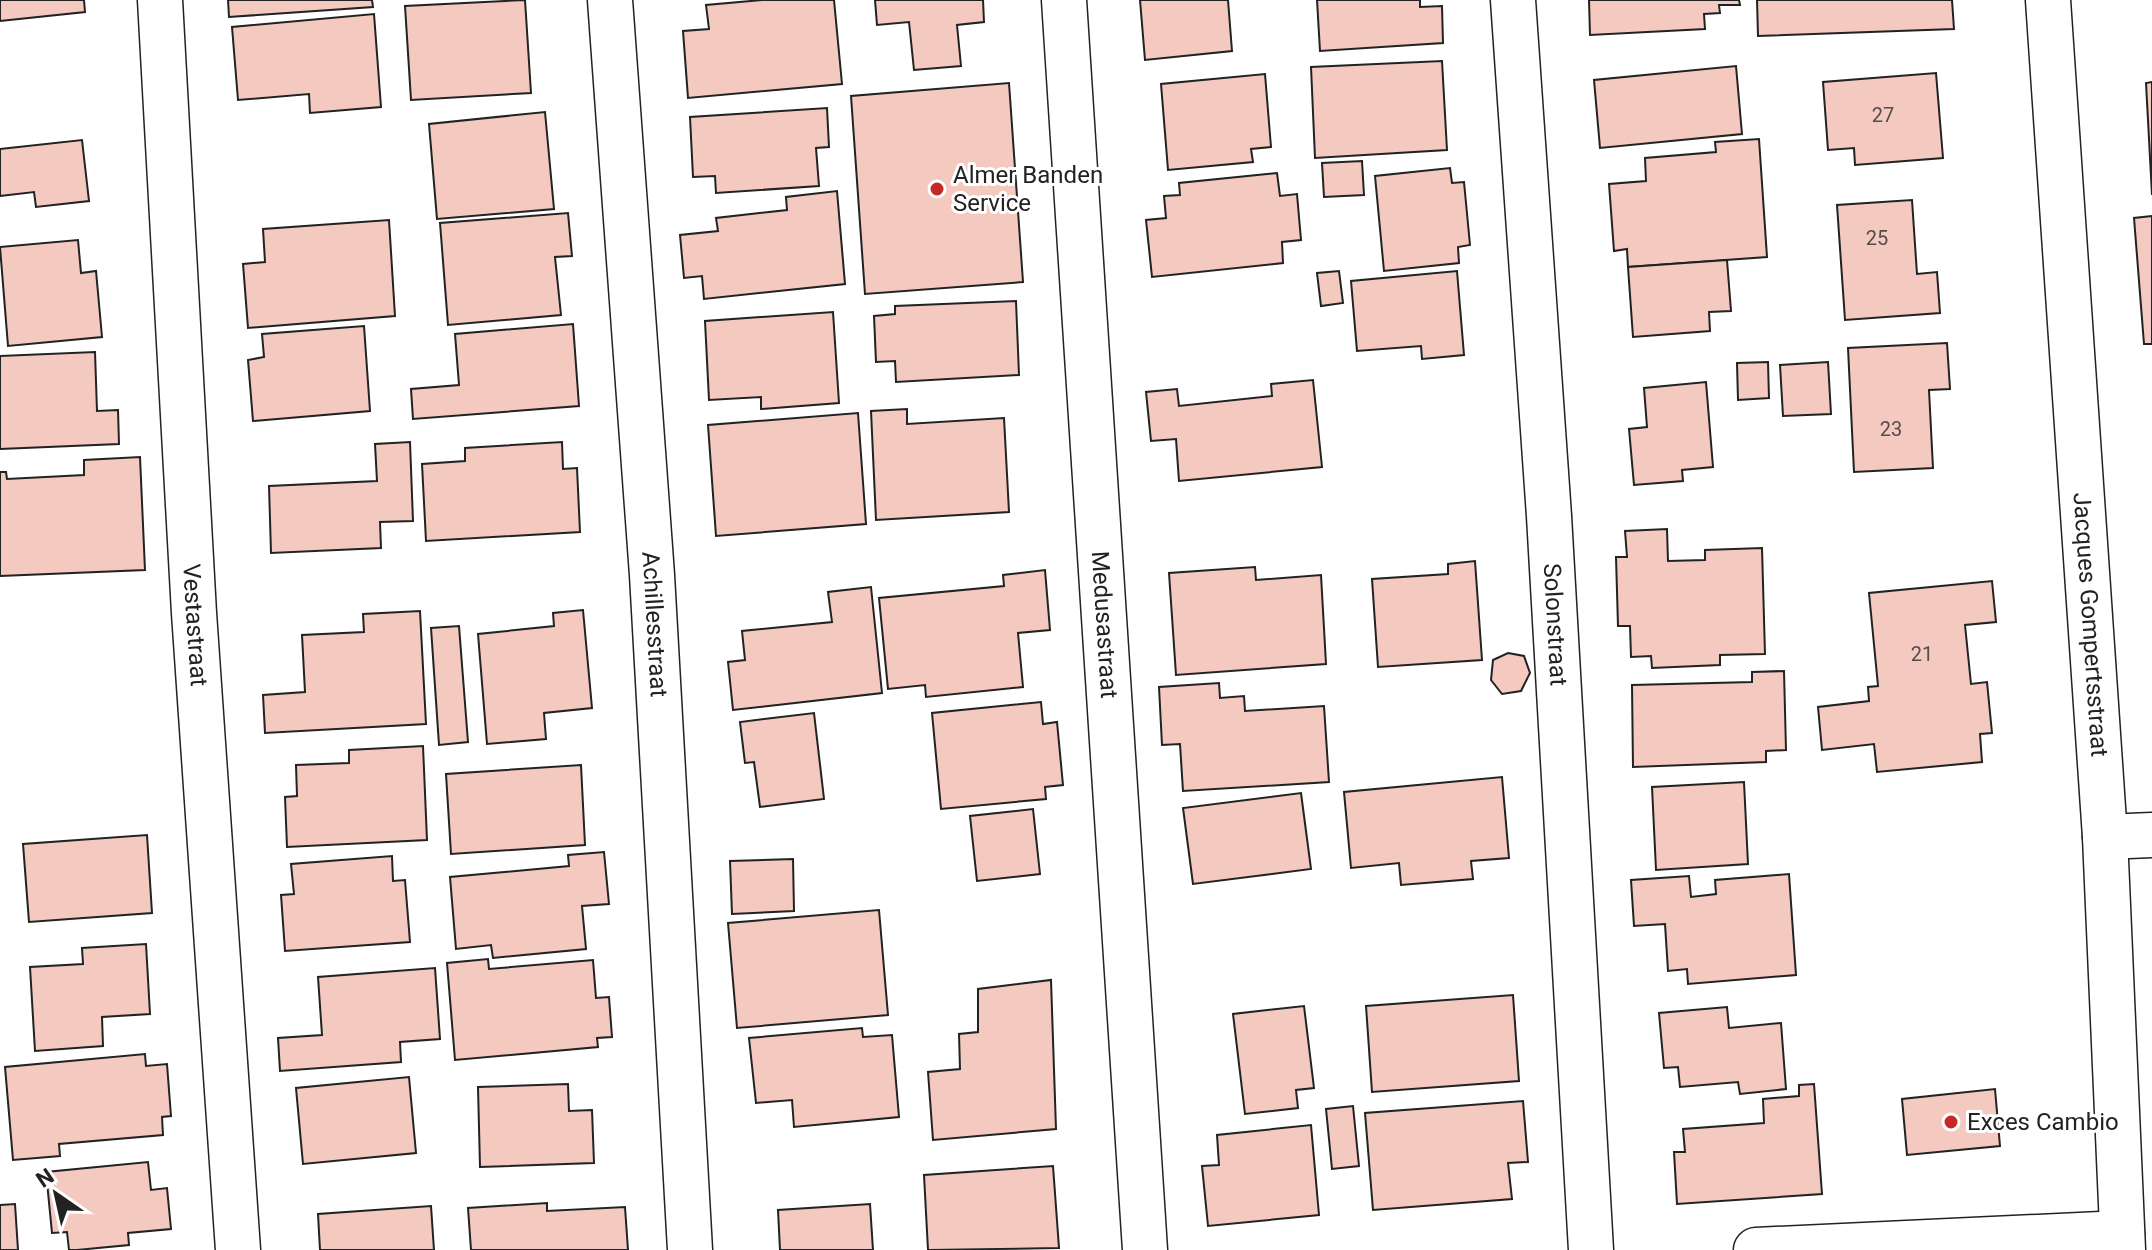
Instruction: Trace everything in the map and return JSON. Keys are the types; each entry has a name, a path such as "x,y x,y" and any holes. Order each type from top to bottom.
{"street":[{"name":"Vestastraat","path":"160,0 193,597 238,1250"},
{"name":"Achillesstraat","path":"610,0 652,575 690,1250"},
{"name":"Medusastraat","path":"1064,0 1145,1250"},
{"name":"Solonstraat","path":"1513,0 1549,516 1591,1250"},
{"name":"Jacques Gompertsstraat","path":"2048,0 2105,837 2122,1242"},
{"path":"2105,837 2152,835"},
{"path":"1756,1250 2122,1242"}],"building":[{"path":"0,0 84,0 85,12 0,21"},
{"path":"228,0 372,0 373,7 229,17"},
{"path":"525,0 531,93 411,100 405,6"},
{"path":"762,0 834,0 842,84 688,98 683,31 709,29 706,5"},
{"path":"875,0 983,0 984,22 957,25 961,66 914,70 909,22 877,25"},
{"path":"1140,0 1228,0 1232,51 1145,60"},
{"path":"1317,0 1420,0 1420,7 1442,6 1443,43 1320,51"},
{"path":"1589,0 1739,0 1740,5 1719,5 1720,13 1704,14 1705,29 1590,35"},
{"path":"1757,0 1952,0 1954,29 1758,36"},
{"path":"374,14 381,107 310,113 309,94 238,100 232,27"},
{"path":"1442,61 1447,150 1315,158 1311,67"},
{"path":"1736,66 1742,134 1600,148 1594,80"},
{"path":"1936,73 1943,158 1855,165 1854,148 1828,150 1823,82"},
{"path":"1265,74 1271,147 1251,149 1253,162 1168,170 1161,84"},
{"path":"2152,82 2152,195 2146,83"},
{"name":"Almer Banden Service","path":"1009,83 1023,282 865,294 851,96"},
{"path":"827,108 829,147 816,148 819,186 716,193 715,176 693,177 690,117"},
{"path":"545,112 554,209 437,219 429,124"},
{"path":"1759,139 1767,257 1628,267 1627,249 1614,251 1609,184 1646,181 1645,158 1716,152 1715,142"},
{"path":"82,140 89,201 36,207 34,192 0,196 0,149"},
{"path":"1362,161 1364,195 1324,197 1322,163"},
{"path":"1450,168 1452,183 1464,182 1470,245 1458,247 1459,263 1384,271 1375,176"},
{"path":"1277,173 1280,196 1297,194 1301,240 1282,242 1283,263 1152,277 1146,220 1166,218 1164,196 1180,195 1179,183"},
{"path":"837,191 845,284 704,299 702,276 684,278 680,235 718,231 716,218 787,210 786,197"},
{"path":"1912,200 1917,274 1937,272 1940,313 1845,320 1837,205"},
{"path":"568,213 572,256 555,257 561,315 448,325 440,223"},
{"path":"2152,216 2152,344 2144,344 2134,218"},
{"path":"389,220 395,316 248,328 243,264 265,262 263,229"},
{"path":"78,240 81,273 96,271 102,337 8,346 0,247"},
{"path":"1727,260 1731,311 1709,312 1710,331 1633,337 1628,267"},
{"path":"1339,271 1343,303 1321,306 1317,273"},
{"path":"1457,271 1464,355 1422,359 1421,346 1357,351 1351,281"},
{"path":"1016,301 1019,375 896,382 895,361 876,362 874,316 895,314 895,306"},
{"path":"833,312 839,403 761,409 761,397 709,400 705,321"},
{"path":"573,324 579,406 413,419 411,389 459,385 455,334"},
{"path":"364,326 370,411 253,421 248,360 264,357 262,334"},
{"path":"1947,343 1950,389 1929,390 1933,468 1854,472 1848,348"},
{"path":"95,352 97,411 118,410 119,444 0,449 0,356"},
{"path":"1768,362 1769,398 1738,400 1737,363"},
{"path":"1828,362 1831,414 1783,416 1780,365"},
{"path":"1313,380 1322,467 1179,481 1176,439 1151,441 1146,392 1177,389 1179,406 1272,396 1271,384"},
{"path":"1706,382 1713,467 1682,470 1683,481 1634,485 1629,429 1647,427 1644,388"},
{"path":"907,409 907,424 1004,418 1009,512 876,520 871,411"},
{"path":"858,413 866,524 716,536 708,425"},
{"path":"410,442 413,521 380,522 381,548 271,553 269,486 377,481 375,444"},
{"path":"562,442 563,469 577,468 580,532 426,541 422,464 465,461 465,448"},
{"path":"140,457 145,570 0,576 0,472 6,472 7,479 84,475 84,460"},
{"path":"1667,529 1668,561 1705,560 1705,550 1762,548 1765,654 1720,655 1720,665 1652,668 1651,656 1631,657 1630,626 1618,626 1616,557 1627,557 1625,531"},
{"path":"1475,561 1482,660 1378,667 1372,579 1448,574 1448,564"},
{"path":"1255,567 1256,580 1321,575 1326,664 1176,675 1169,573"},
{"path":"1045,570 1050,630 1018,633 1023,687 926,697 925,685 888,689 879,598 1004,586 1003,575"},
{"path":"1992,581 1996,622 1965,625 1971,684 1987,682 1992,733 1980,734 1982,762 1877,772 1874,744 1822,750 1818,707 1869,701 1868,687 1878,686 1869,593"},
{"path":"871,587 882,693 733,710 728,662 745,660 742,631 832,622 828,592"},
{"path":"583,610 592,708 544,713 546,739 487,744 478,634 554,626 553,613"},
{"path":"420,611 426,724 265,733 263,695 305,692 302,635 364,632 363,614"},
{"path":"459,626 468,742 439,745 431,628"},
{"path":"1508,653 1524,656 1530,673 1521,691 1502,694 1491,680 1493,660"},
{"path":"1784,671 1786,750 1766,751 1766,762 1633,767 1632,685 1752,682 1752,672"},
{"path":"1219,683 1220,698 1244,696 1245,711 1324,706 1329,782 1183,791 1180,744 1162,745 1159,687"},
{"path":"1041,702 1043,724 1057,722 1063,785 1045,787 1046,799 941,809 932,713"},
{"path":"814,713 824,799 760,807 754,762 745,763 740,722"},
{"path":"423,746 427,840 287,847 285,797 297,796 296,765 349,763 349,750"},
{"path":"581,765 585,845 451,854 446,774"},
{"path":"1502,777 1509,858 1471,861 1473,879 1401,885 1399,863 1351,868 1344,792"},
{"path":"1744,782 1748,864 1656,870 1652,787"},
{"path":"1301,793 1311,869 1193,884 1183,808"},
{"path":"1033,809 1040,874 977,881 970,816"},
{"path":"147,835 152,913 29,922 23,844"},
{"path":"604,852 609,904 582,906 586,949 493,958 491,945 456,949 450,877 569,866 568,855"},
{"path":"392,856 393,881 405,880 410,942 285,951 281,895 294,894 291,864"},
{"path":"793,859 794,911 732,914 730,861"},
{"path":"1789,874 1796,975 1688,984 1687,969 1668,971 1665,924 1634,926 1631,880 1689,876 1691,897 1716,894 1715,880"},
{"path":"879,910 888,1015 737,1028 728,923"},
{"path":"146,944 150,1014 102,1017 103,1046 35,1051 30,967 83,964 82,948"},
{"path":"488,959 489,969 593,960 596,998 609,997 612,1037 597,1038 598,1047 455,1060 447,963"},
{"path":"435,968 440,1039 400,1042 401,1062 280,1071 278,1038 322,1035 318,977"},
{"path":"1051,980 1056,1129 933,1140 928,1072 960,1069 959,1034 978,1032 978,989"},
{"path":"1513,995 1519,1081 1372,1092 1366,1006"},
{"path":"1304,1006 1314,1088 1296,1090 1298,1108 1245,1114 1233,1014"},
{"path":"1727,1007 1729,1028 1781,1023 1786,1089 1740,1094 1738,1082 1680,1087 1678,1067 1664,1068 1659,1013"},
{"path":"862,1028 863,1037 892,1035 899,1117 794,1127 792,1100 756,1103 749,1038"},
{"path":"145,1054 146,1066 167,1064 171,1116 162,1117 163,1135 59,1144 60,1156 13,1160 5,1067"},
{"path":"409,1077 416,1153 303,1164 296,1088"},
{"path":"568,1084 569,1111 592,1110 594,1163 480,1167 478,1087"},
{"path":"1814,1084 1822,1194 1677,1204 1674,1152 1685,1152 1683,1129 1764,1123 1763,1099 1799,1096 1799,1085"},
{"name":"Exces Cambio","path":"1995,1089 2000,1146 1907,1155 1902,1099"},
{"path":"1523,1101 1528,1162 1508,1163 1512,1199 1373,1210 1365,1113"},
{"path":"1353,1106 1359,1166 1332,1169 1326,1109"},
{"path":"1311,1125 1319,1215 1208,1226 1202,1166 1219,1165 1217,1135"},
{"path":"148,1162 151,1190 167,1188 171,1229 128,1233 129,1245 77,1250 69,1250 67,1232 52,1233 46,1172"},
{"path":"1053,1166 1059,1248 928,1250 924,1175"},
{"path":"547,1203 547,1211 625,1207 628,1250 471,1250 468,1208"},
{"path":"15,1204 18,1250 0,1250 0,1205"},
{"path":"870,1204 873,1250 780,1250 778,1210"},
{"path":"431,1206 434,1250 320,1250 318,1214"}],"place":[{"name":"Almer Banden Service","path":"937,189"},
{"name":"Exces Cambio","path":"1951,1122"}]}
